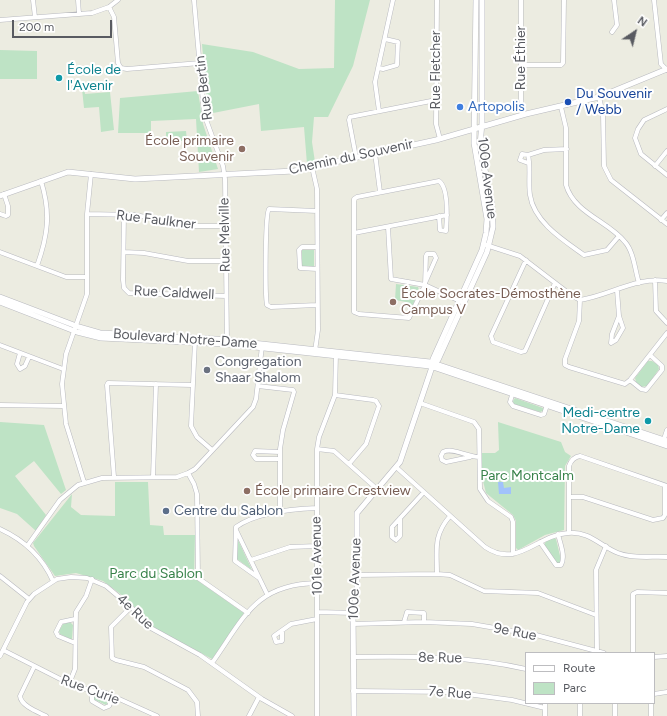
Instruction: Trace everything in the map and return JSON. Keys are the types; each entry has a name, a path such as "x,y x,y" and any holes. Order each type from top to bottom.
{"street":[{"path":"33,0 35,17"},
{"path":"78,0 79,14"},
{"path":"0,20 79,14 97,11 109,7 118,0"},
{"name":"Rue Bertin","path":"194,0 205,117 224,174"},
{"path":"379,111 374,82 394,0"},
{"name":"Rue Fletcher","path":"436,0 436,124 440,139"},
{"name":"100e Avenue","path":"476,0 475,150 487,211 486,245"},
{"name":"100e Avenue","path":"354,716 353,612 357,592 357,512 400,462 433,364 493,227 493,212 480,148 482,0"},
{"name":"Rue Éthier","path":"521,0 521,101 523,115"},
{"path":"521,65 561,65 563,63 564,0"},
{"path":"612,32 617,25 614,0"},
{"path":"654,0 661,64 667,69"},
{"path":"109,7 114,17 118,63 121,68 127,69 200,63"},
{"path":"378,68 393,68 398,64 398,42 385,39"},
{"name":"Chemin du Souvenir","path":"0,214 6,216 8,215 8,206 2,195 67,172 135,179 291,171 440,139 523,115 599,97 667,69"},
{"path":"599,97 603,114 604,166 606,172 611,180 667,224"},
{"path":"356,157 349,118 436,100"},
{"path":"561,106 566,128 566,185 572,198 628,246 639,283"},
{"path":"667,109 647,118 640,125 636,133 636,142 639,151 667,176"},
{"path":"528,163 523,162 519,158 522,154 528,155 544,150 567,150"},
{"path":"655,166 667,151"},
{"path":"375,153 380,192"},
{"path":"528,155 531,201 543,222 584,255 588,256 607,250 618,236"},
{"path":"312,167 317,189 317,305 315,352"},
{"path":"84,482 66,424 63,406 63,369 86,297 87,214 91,174"},
{"name":"Rue Melville","path":"224,174 227,342"},
{"path":"37,266 47,232 47,204 41,181"},
{"path":"425,284 426,256 427,254 434,254 436,258 425,284 409,318 359,314 354,312 354,199 380,192 439,181 443,185 448,208 446,215 446,231 440,230 439,216"},
{"path":"317,211 270,209 266,212 267,306 317,305"},
{"path":"661,220 667,213"},
{"name":"Rue Faulkner","path":"87,214 124,214 193,226 225,226"},
{"name":"Rue Caldwell","path":"124,214 124,288 129,293 226,296"},
{"path":"354,233 446,215"},
{"path":"388,227 391,279 425,284 461,302"},
{"path":"486,245 520,256 580,300 639,283 655,280 667,282"},
{"path":"317,247 302,247 299,250 300,268 317,269"},
{"path":"0,252 66,278 87,277"},
{"path":"124,252 144,253 188,261 226,261"},
{"path":"526,260 491,336 493,342 521,352 524,351 555,283"},
{"path":"655,280 656,310 667,323"},
{"path":"617,290 619,316 623,328 616,340 611,343 612,334 619,316"},
{"name":"Boulevard Notre-Dame","path":"0,297 75,328"},
{"path":"580,300 580,321 565,359 565,364 622,384 630,380 667,333"},
{"name":"Boulevard Notre-Dame","path":"0,302 107,338 227,342 433,364 665,443"},
{"path":"195,340 191,426 197,437 212,450"},
{"path":"0,345 63,369"},
{"path":"28,545 63,497 84,482 114,477 177,477 188,474 253,407 258,386 262,346"},
{"path":"20,353 17,364 20,369 25,366 29,357"},
{"name":"101e Avenue","path":"317,716 317,449 319,437 335,395 336,354"},
{"path":"630,380 641,389 646,390 662,370 662,366 650,355"},
{"path":"114,477 107,385 114,382 192,385"},
{"path":"153,477 156,384"},
{"path":"258,386 292,390 294,392 283,430 280,452 280,511"},
{"path":"514,392 510,401 511,405 540,415 544,414 547,405"},
{"name":"Boulevard Notre-Dame","path":"514,392 547,405 665,443"},
{"path":"335,395 373,400 376,401 379,406 366,444 349,464"},
{"path":"420,403 474,422 479,429 479,483 483,495 488,501 511,517 513,522 513,554"},
{"path":"0,405 63,406"},
{"path":"665,443 667,430"},
{"path":"317,449 334,451 377,489"},
{"path":"470,457 446,450 442,452 441,456 442,460 446,462 470,457 479,457"},
{"path":"280,452 255,451 253,455 256,459 280,459"},
{"path":"569,496 583,497 653,520 659,520 665,515 666,486 580,456 576,457 572,459 569,466 569,496 569,532"},
{"path":"396,467 490,550 502,554 523,552 558,534 569,532 588,536 624,555 667,557"},
{"path":"188,474 194,484 197,494 198,578 248,613"},
{"path":"400,518 400,536 396,540 392,537 392,527 400,518 424,492"},
{"path":"259,578 235,561 235,530 241,524 280,511 317,508"},
{"path":"437,574 438,537 441,527 450,516"},
{"path":"0,529 28,545 43,562 53,581"},
{"path":"235,530 267,594"},
{"path":"540,542 556,565 561,565 563,562 558,534"},
{"path":"251,560 290,547 317,546"},
{"path":"597,652 596,570 606,546"},
{"path":"357,575 450,575 484,590 538,593 596,615"},
{"path":"0,576 29,599"},
{"name":"4e Rue","path":"0,656 29,599 44,586 53,581 78,577 92,579 106,586 131,607 149,627 212,663 259,697 291,716"},
{"path":"69,684 75,669 76,610 86,596 92,579"},
{"path":"212,663 248,613 257,602 267,594 292,585 317,583"},
{"path":"633,652 633,594 637,592 667,593"},
{"path":"131,607 111,627 112,658 144,667 188,690 197,702 198,716"},
{"path":"404,622 407,612 418,611 424,613 424,622"},
{"path":"318,612 353,612"},
{"path":"75,619 61,622 56,632 58,636 75,644"},
{"path":"282,632 291,624 317,620"},
{"name":"9e Rue","path":"353,624 404,622 472,624 536,635 597,652"},
{"name":"Rue Curie","path":"3,650 69,684 98,691 114,697 144,714 157,716"},
{"path":"655,657 667,656"},
{"name":"8e Rue","path":"354,657 441,657 471,659 525,668"},
{"path":"34,667 20,696 20,700 24,704 46,716"},
{"path":"92,690 92,701 104,708 109,706 114,697"},
{"name":"7e Rue","path":"354,691 452,692 525,702"},
{"path":"655,693 667,692"},
{"path":"249,716 259,697"},
{"name":"7e Rue","path":"534,704 545,706"},
{"path":"580,704 580,716"},
{"path":"615,704 615,716"},
{"path":"651,704 651,716"},
{"path":"545,706 545,716"}],"green space":[{"path":"335,0 370,0 353,66 328,117 314,117 312,142 315,162 307,164 304,127 261,131 259,104 208,114 202,44 253,52 299,69 334,68"},
{"path":"0,50 37,51 37,79 0,79"},
{"path":"82,89 84,89 85,94 110,92 114,130 101,132 99,107 84,108"},
{"path":"198,91 203,124 218,169 199,172 196,119 151,121 151,133 118,133 120,98"},
{"path":"186,131 187,141 173,139 173,142 166,142 166,132"},
{"path":"302,250 314,250 314,267 302,266"},
{"path":"396,284 418,287 419,290 412,307 406,305 406,302 395,300"},
{"path":"648,361 652,361 658,365 659,369 647,386 641,387 636,382 635,378"},
{"path":"515,398 543,408 543,411 540,412 514,404 513,401"},
{"path":"0,422 44,425 66,490 61,494 34,461 15,476 46,515 36,531 17,514 0,508"},
{"name":"Parc Montcalm","path":"498,422 561,442 565,452 571,456 565,466 564,530 545,535 518,550 516,548 516,521 513,515 486,493 482,477 482,453 495,453 499,450"},
{"name":"Parc du Sablon","path":"115,482 148,482 150,525 163,526 164,535 195,535 194,578 244,613 212,659 154,628 127,599 103,581 76,573 55,576 34,546 33,543 72,494 71,507 81,515 115,516"},
{"path":"554,538 556,539 561,560 560,563 557,563 544,545 546,541"},
{"path":"238,540 252,570 237,559"},
{"path":"70,622 73,625 72,640 60,634 59,631 63,624"},
{"path":"98,692 109,698 106,705 93,699 95,693"}],"water":[{"path":"498,482 503,482 504,488 511,487 511,494 499,494"}],"place":[{"name":"École de l'Avenir","path":"59,78"},
{"name":"Du Souvenir / Webb","path":"568,102"},
{"name":"Artopolis","path":"460,107"},
{"name":"École primaire Souvenir","path":"242,149"},
{"name":"École Socrates-Démosthène Campus V","path":"393,302"},
{"name":"Congregation Shaar Shalom","path":"207,370"},
{"name":"Medi-centre Notre-Dame","path":"648,421"},
{"name":"École primaire Crestview","path":"247,491"},
{"name":"Centre du Sablon","path":"166,511"}]}
